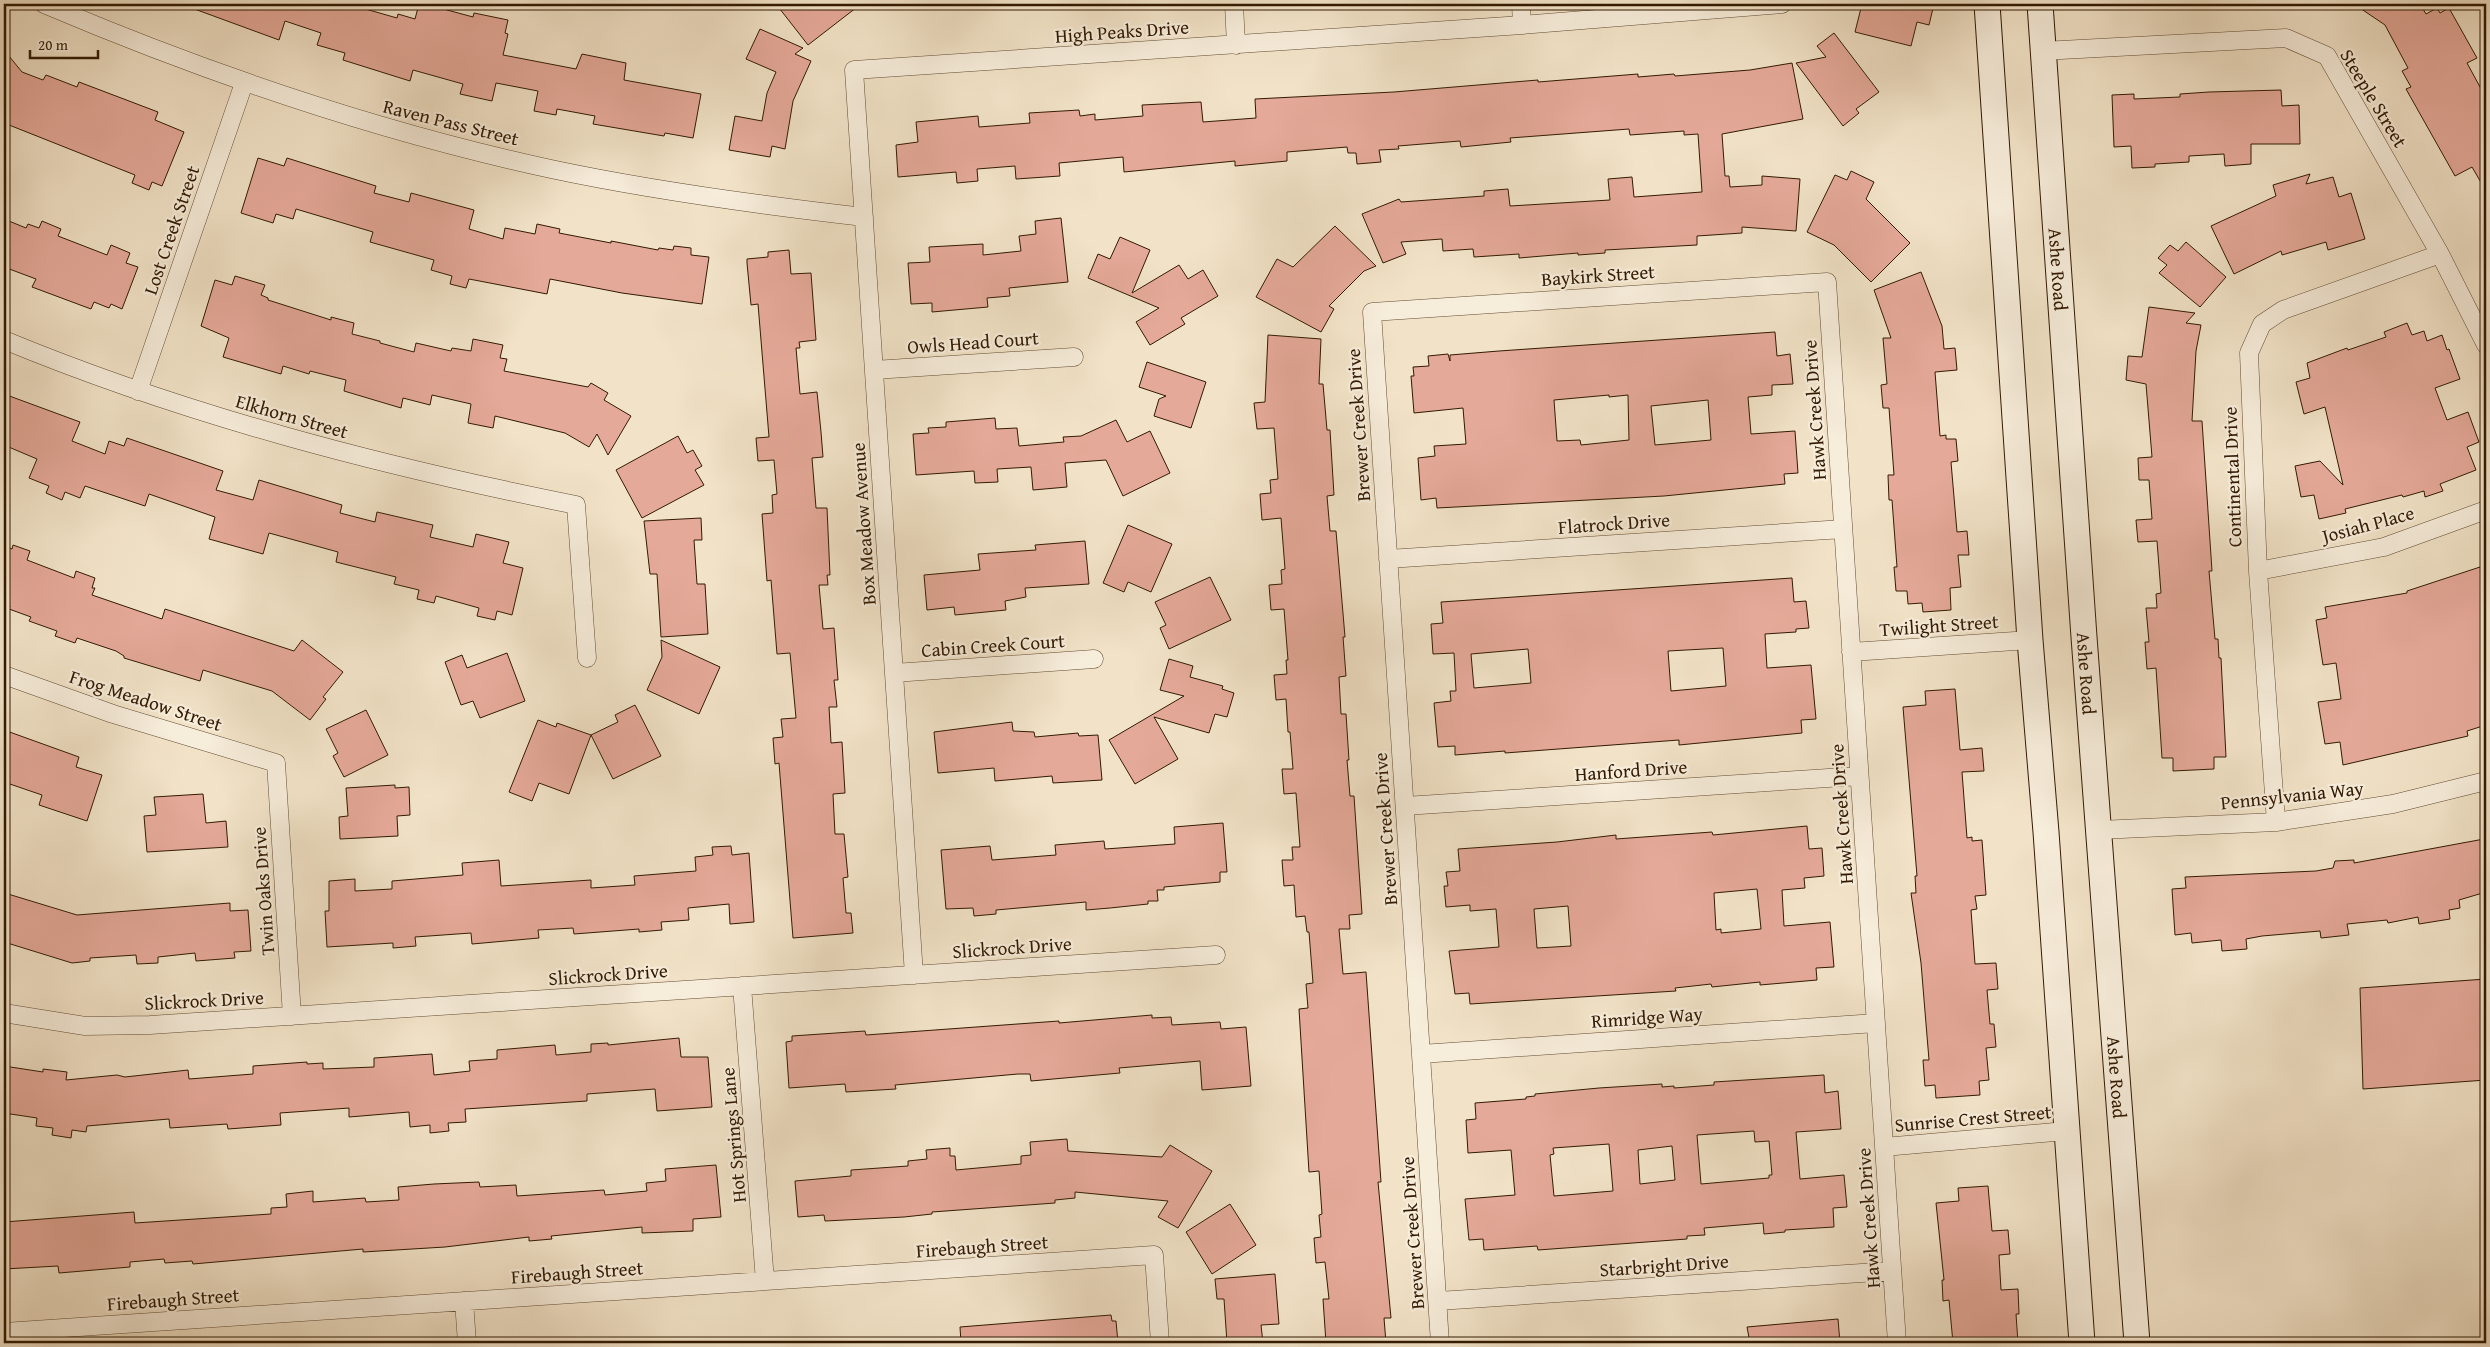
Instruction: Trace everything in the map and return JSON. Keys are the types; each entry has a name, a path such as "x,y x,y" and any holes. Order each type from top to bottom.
{"street":[{"name":"Raven Pass Street","path":"44,4 148,48 244,83 418,137 551,169 746,203 864,217"},
{"path":"1234,4 1236,44"},
{"path":"1521,4 1522,25"},
{"name":"High Peaks Drive","path":"854,70 1522,25 1782,4"},
{"path":"1987,4 2030,640 2046,832 2082,1343"},
{"name":"Ashe Road","path":"2040,4 2137,1343"},
{"name":"Steeple Street","path":"2042,51 2286,38 2327,56 2440,254 2486,345"},
{"name":"Box Meadow Avenue","path":"854,70 914,975"},
{"name":"Lost Creek Street","path":"138,391 244,83"},
{"name":"Continental Drive","path":"2276,822 2258,571 2249,353 2262,324 2283,310 2440,254"},
{"name":"Baykirk Street","path":"1372,312 1827,282"},
{"name":"Hawk Creek Drive","path":"1827,282 1897,1343"},
{"name":"Brewer Creek Drive","path":"1372,312 1440,1343"},
{"name":"Elkhorn Street","path":"4,340 138,391 290,439 347,455 461,482 576,506 586,658"},
{"name":"Owls Head Court","path":"874,370 1074,357"},
{"name":"Josiah Place","path":"2258,571 2384,546 2486,510"},
{"name":"Flatrock Drive","path":"1388,559 1843,529"},
{"name":"Twilight Street","path":"1852,652 2030,640"},
{"name":"Cabin Creek Court","path":"894,673 1094,660"},
{"name":"Frog Meadow Street","path":"4,676 113,714 276,763"},
{"name":"Twin Oaks Drive","path":"276,763 292,1016"},
{"name":"Hanford Drive","path":"1405,806 1860,776"},
{"name":"Pennsylvania Way","path":"2099,830 2276,822 2393,804 2486,781"},
{"name":"Slickrock Drive","path":"4,1013 85,1026 150,1025 1216,955"},
{"name":"Hot Springs Lane","path":"742,986 765,1281"},
{"name":"Rimridge Way","path":"1421,1054 1876,1023"},
{"name":"Sunrise Crest Street","path":"1884,1147 2066,1131"},
{"name":"Firebaugh Street","path":"4,1332 1154,1256 1160,1343"},
{"name":"Starbright Drive","path":"1438,1301 1892,1271"},
{"path":"464,1301 467,1343"}],"building":[{"path":"190,4 348,4 397,18 398,14 415,19 419,4 425,4 473,17 474,13 508,20 505,33 508,34 503,55 576,69 582,54 626,63 624,80 701,94 693,138 665,133 664,136 593,124 595,116 557,109 556,115 534,111 538,91 496,83 492,101 460,94 463,84 413,70 410,81 343,60 345,53 317,45 321,33 285,21 279,40 189,7"},
{"path":"776,4 861,4 808,45"},
{"path":"1862,4 1934,4 1929,25 1917,22 1911,46 1855,32"},
{"path":"2354,4 2420,4 2426,14 2437,8 2440,13 2449,8 2477,58 2467,63 2486,98 2486,191 2472,167 2455,176 2406,89 2411,87 2402,71 2408,68 2385,25"},
{"path":"760,29 803,48 795,54 811,61 793,101 785,149 772,146 770,157 729,150 735,116 762,121 767,93 776,72 746,59"},
{"path":"1834,33 1879,92 1856,109 1859,113 1843,126 1796,63 1826,57 1817,46"},
{"path":"4,50 22,72 43,80 46,75 77,87 79,82 158,112 155,120 184,132 162,186 152,182 149,190 132,183 135,175 4,123"},
{"path":"1792,63 1803,119 1722,134 1725,176 1729,176 1730,187 1762,185 1762,176 1800,179 1796,231 1742,227 1742,233 1697,236 1697,245 1605,250 1605,253 1578,255 1578,253 1519,258 1519,254 1474,257 1473,249 1443,251 1442,239 1401,242 1406,254 1383,263 1362,214 1399,199 1401,202 1484,196 1484,191 1508,189 1510,206 1610,200 1608,179 1632,177 1634,197 1702,192 1698,134 1684,135 1684,131 1630,135 1629,129 1510,138 1511,142 1461,147 1460,141 1398,146 1399,149 1379,150 1381,162 1357,164 1356,153 1348,153 1347,147 1287,152 1287,161 1235,166 1235,161 1124,172 1123,157 1059,163 1060,176 1016,179 1015,166 977,169 978,181 957,183 956,172 898,177 896,145 918,142 916,122 978,116 979,127 1030,123 1029,113 1079,110 1080,116 1095,114 1095,120 1143,116 1142,105 1201,102 1203,122 1256,118 1255,99 1394,92 1638,74 1638,77 1674,74 1675,76 1750,70"},
{"path":"2281,90 2282,106 2299,105 2300,144 2251,144 2251,164 2225,166 2224,154 2189,156 2189,162 2155,164 2155,167 2132,168 2131,146 2114,147 2112,95 2134,94 2134,99 2180,97 2180,94 2209,92"},
{"path":"258,158 284,166 287,158 376,186 374,193 409,202 411,193 474,210 469,229 503,239 505,228 535,234 537,224 560,229 559,233 611,243 611,241 658,250 659,248 673,250 674,246 691,248 691,255 709,257 702,304 622,293 550,279 547,294 469,279 466,288 450,284 452,276 431,270 434,260 370,242 373,232 296,209 293,219 276,214 273,223 241,213"},
{"path":"1851,171 1874,182 1866,199 1910,243 1871,282 1834,245 1807,232 1835,175 1847,180"},
{"path":"2310,174 2306,184 2333,177 2339,197 2351,193 2365,239 2328,250 2326,242 2282,255 2281,251 2234,274 2211,226 2276,196 2273,185"},
{"path":"1061,218 1068,282 1009,288 1010,296 987,298 988,307 932,312 932,303 911,304 908,263 930,262 929,247 983,244 983,255 1021,251 1019,236 1036,234 1035,221"},
{"path":"4,219 26,228 28,224 39,228 42,221 61,229 58,236 107,255 111,245 130,253 126,263 138,267 122,309 111,304 109,308 94,302 91,309 32,287 36,279 4,267"},
{"path":"1335,226 1376,266 1364,271 1329,306 1334,309 1321,332 1256,297 1277,259 1293,267"},
{"path":"1120,237 1150,250 1132,293 1179,265 1188,279 1203,270 1218,296 1181,318 1185,324 1150,345 1136,322 1159,308 1088,278 1098,254 1110,259"},
{"path":"2186,242 2226,277 2200,307 2159,273 2167,265 2158,258 2170,245 2178,251"},
{"path":"789,250 791,274 811,273 816,340 799,342 800,348 796,348 800,394 817,392 821,432 823,457 812,458 816,508 827,508 830,575 827,575 828,585 819,585 823,629 834,628 838,680 834,680 837,707 829,707 831,743 842,742 845,793 833,794 835,834 844,834 848,877 843,878 846,913 851,913 853,933 793,938 779,763 775,764 773,738 783,737 781,719 796,718 790,653 777,654 771,580 767,581 762,514 773,513 772,495 777,494 774,460 758,461 756,438 769,437 758,304 751,305 747,263 747,259 768,257 768,252"},
{"path":"1921,272 1942,326 1944,349 1955,348 1957,370 1935,372 1940,436 1946,435 1946,439 1956,439 1958,461 1951,462 1957,532 1967,531 1969,555 1958,555 1961,587 1950,588 1951,610 1923,612 1922,603 1908,604 1907,591 1896,591 1894,567 1897,567 1892,500 1889,500 1888,475 1894,475 1889,408 1883,408 1881,385 1887,384 1883,338 1891,338 1874,290"},
{"path":"235,276 265,285 261,295 268,298 268,300 331,320 331,317 354,323 352,334 414,352 416,343 451,351 452,348 471,351 473,339 503,345 500,358 507,359 504,371 588,387 591,383 608,393 604,400 631,416 608,455 597,434 589,447 565,433 495,416 493,428 468,423 471,404 432,395 430,405 403,398 401,408 344,391 346,380 310,371 309,374 283,366 281,374 223,357 229,338 201,326 215,280 232,285"},
{"path":"2149,307 2195,313 2186,323 2201,325 2196,351 2192,421 2202,421 2212,571 2209,571 2215,639 2218,639 2219,658 2221,658 2226,757 2214,757 2214,769 2173,771 2173,758 2162,758 2156,668 2147,669 2145,642 2149,642 2146,608 2157,608 2156,594 2161,593 2157,541 2138,542 2136,520 2152,519 2149,480 2139,480 2138,458 2152,457 2146,384 2126,380 2128,356 2142,357"},
{"path":"2407,323 2412,335 2424,331 2427,341 2442,335 2447,350 2449,349 2460,379 2435,388 2447,420 2468,412 2479,442 2467,447 2476,470 2440,484 2443,491 2425,497 2424,491 2403,497 2402,495 2345,509 2346,513 2319,519 2314,495 2301,497 2295,466 2320,461 2343,485 2325,407 2304,414 2296,382 2310,378 2307,363 2347,348 2348,350 2386,337 2384,332"},
{"path":"1775,332 1777,356 1790,354 1793,384 1772,385 1772,395 1748,397 1751,434 1795,431 1798,473 1784,474 1785,484 1664,496 1437,508 1436,498 1421,500 1418,458 1435,456 1434,446 1466,444 1463,408 1414,413 1411,376 1414,376 1413,367 1429,366 1428,356 1448,354 1450,361 1450,355","holes":["1609,395 1609,397 1628,395 1629,440 1581,445 1580,440 1557,441 1554,400","1708,400 1711,440 1655,445 1651,406"]},
{"path":"1268,335 1321,339 1319,384 1323,384 1327,430 1330,430 1334,495 1327,496 1330,531 1336,531 1345,637 1343,637 1346,676 1339,677 1341,714 1346,714 1349,760 1347,760 1350,796 1354,796 1362,914 1349,915 1350,929 1339,929 1343,974 1366,972 1381,1182 1378,1182 1391,1318 1384,1318 1386,1343 1326,1343 1323,1299 1329,1299 1325,1262 1316,1263 1314,1238 1321,1237 1319,1215 1322,1214 1319,1171 1309,1172 1299,1009 1308,1008 1306,984 1313,983 1309,932 1307,932 1305,916 1296,917 1294,885 1284,886 1282,860 1293,860 1292,847 1300,847 1296,793 1284,794 1282,769 1293,769 1286,699 1276,700 1274,675 1287,674 1286,660 1288,660 1284,609 1271,610 1269,585 1282,584 1281,570 1285,569 1281,518 1262,520 1260,494 1271,493 1270,480 1278,479 1274,428 1257,429 1254,403 1265,402"},
{"path":"1147,362 1206,382 1191,428 1154,416 1159,399 1166,396 1139,387"},
{"path":"4,394 80,422 72,441 105,454 109,441 124,446 127,438 223,471 216,490 253,500 259,480 342,505 340,513 375,522 377,512 433,525 430,537 473,547 476,534 509,542 503,563 523,568 512,615 497,611 495,620 477,616 479,608 436,596 434,603 417,599 419,590 394,584 396,577 336,562 338,552 269,533 263,554 209,539 215,517 149,494 145,506 85,486 80,498 65,492 62,500 46,493 49,486 29,478 37,459 4,445"},
{"path":"995,418 996,429 1017,428 1019,446 1064,442 1063,437 1081,436 1116,420 1127,442 1150,431 1170,473 1123,496 1106,460 1065,463 1067,487 1033,490 1031,467 997,469 998,482 975,483 974,471 916,475 913,434 929,433 928,428 946,427 946,422"},
{"path":"678,436 687,453 693,450 702,466 695,470 704,485 642,518 616,470"},
{"path":"701,518 702,540 694,540 697,584 705,584 708,634 661,637 657,574 650,574 644,521"},
{"path":"1128,525 1172,544 1151,592 1128,582 1124,592 1103,583"},
{"path":"1085,541 1089,584 1025,588 1026,597 1005,601 1006,610 955,615 954,607 927,610 924,575 980,570 978,554 1036,550 1035,545"},
{"path":"13,545 30,551 27,560 74,578 76,571 95,578 92,588 95,588 92,595 162,619 165,609 294,651 302,640 343,672 323,697 326,699 310,720 272,691 203,670 200,681 124,658 124,656 116,651 77,638 75,643 55,636 57,631 29,621 31,617 9,609 10,606 4,604 4,546 12,549"},
{"path":"2480,567 2481,570 2486,569 2486,725 2467,731 2468,736 2343,765 2340,742 2325,744 2318,702 2341,699 2336,663 2323,665 2316,620 2327,618 2325,607 2407,593 2407,591"},
{"path":"1210,577 1231,620 1169,649 1160,628 1166,625 1155,602"},
{"path":"1792,578 1794,602 1806,601 1809,628 1796,629 1796,632 1765,634 1767,668 1811,665 1816,719 1801,720 1802,733 1679,745 1679,740 1455,755 1455,746 1438,747 1434,703 1451,701 1450,691 1456,691 1454,653 1433,654 1431,624 1443,623 1441,602","holes":["1723,648 1726,686 1671,691 1668,651","1528,649 1531,683 1474,688 1471,654"]},
{"path":"661,640 720,667 699,714 647,690 662,657"},
{"path":"507,653 525,701 480,718 473,701 461,705 445,662 462,655 467,668"},
{"path":"1169,659 1193,666 1190,677 1223,686 1222,689 1234,693 1227,717 1215,714 1209,733 1154,717 1178,759 1135,784 1109,740 1184,696 1160,690"},
{"path":"1955,689 1960,750 1982,748 1984,771 1962,772 1967,838 1972,837 1972,841 1982,840 1986,895 1975,896 1977,909 1971,910 1975,964 1996,963 1998,989 1987,990 1990,1024 1994,1024 1996,1047 1986,1048 1989,1080 1979,1081 1980,1095 1936,1098 1935,1085 1925,1086 1923,1060 1929,1060 1921,963 1911,893 1916,893 1915,876 1917,876 1903,707 1926,705 1925,691"},
{"path":"635,705 661,756 613,779 591,735 618,722 615,715"},
{"path":"366,710 388,755 344,777 333,756 338,753 326,729"},
{"path":"538,720 556,727 557,723 591,735 569,794 539,783 532,801 509,792"},
{"path":"1012,722 1013,731 1034,732 1035,737 1078,733 1079,736 1098,735 1102,780 1053,783 1052,776 995,781 994,768 938,773 934,732"},
{"path":"4,730 79,757 76,767 102,775 87,821 39,805 42,795 4,782"},
{"path":"395,785 395,788 409,787 410,815 397,816 398,836 340,839 339,817 348,816 346,788"},
{"path":"203,794 206,823 226,821 228,847 147,852 144,816 156,815 154,797"},
{"path":"1223,823 1227,872 1220,872 1220,882 1164,887 1164,890 1157,890 1158,901 1148,901 1148,904 1110,908 1086,910 1086,902 996,910 996,914 974,916 973,908 946,909 941,850 990,846 992,860 1056,855 1055,845 1104,841 1105,849 1175,844 1174,827"},
{"path":"1807,826 1809,849 1822,848 1824,876 1804,878 1805,888 1782,890 1784,926 1830,922 1834,967 1816,968 1817,980 1760,985 1760,982 1712,987 1711,984 1675,988 1676,991 1470,1004 1469,993 1455,994 1449,951 1499,947 1496,909 1470,911 1470,905 1446,907 1444,886 1448,886 1446,872 1460,871 1458,849 1557,842 1616,835 1616,839 1712,832 1713,835","holes":["1757,889 1761,929 1721,933 1721,929 1716,930 1714,893","1568,906 1571,946 1537,948 1534,909"]},
{"path":"2484,839 2486,848 2486,892 2459,900 2460,908 2449,910 2450,919 2419,924 2418,917 2388,923 2387,920 2347,924 2349,935 2321,938 2320,931 2262,936 2246,939 2247,949 2222,951 2221,940 2192,943 2191,933 2175,935 2172,889 2186,888 2185,877 2316,871 2333,868 2335,861 2354,860 2354,863"},
{"path":"731,846 732,855 749,853 754,922 730,924 729,904 688,908 689,920 661,922 662,930 639,932 639,929 574,934 573,928 538,930 539,938 472,944 471,933 415,937 416,946 393,948 393,943 327,947 325,911 329,911 329,881 355,879 355,891 392,889 392,881 463,875 462,863 499,860 501,886 591,880 591,888 635,885 634,876 696,871 695,857 713,855 712,847"},
{"path":"8,894 77,915 230,903 230,911 248,910 251,951 234,952 235,958 196,961 195,953 158,957 158,963 137,964 136,955 90,958 90,961 72,963 4,942 4,910"},
{"path":"2486,979 2486,1080 2363,1089 2360,988"},
{"path":"1152,1015 1152,1018 1171,1017 1172,1025 1220,1022 1221,1029 1246,1027 1251,1086 1202,1090 1200,1061 1119,1068 1120,1073 1031,1081 1030,1074 1018,1074 895,1085 896,1089 846,1092 845,1084 789,1088 786,1042 792,1041 792,1036 865,1031 866,1035"},
{"path":"679,1038 681,1057 708,1057 712,1107 657,1111 655,1089 587,1094 587,1101 465,1109 466,1122 448,1123 449,1131 430,1133 430,1125 410,1127 409,1112 349,1117 349,1108 280,1113 281,1125 228,1129 227,1124 170,1128 169,1119 87,1126 86,1132 72,1130 71,1138 52,1135 53,1128 36,1126 37,1118 4,1113 4,1066 43,1072 43,1069 67,1072 66,1080 117,1075 125,1077 188,1070 189,1079 253,1074 253,1066 307,1062 307,1064 323,1063 323,1069 374,1067 374,1058 432,1054 434,1075 470,1071 469,1061 497,1059 497,1050 555,1045 556,1055 591,1052 591,1044 608,1043 608,1045"},
{"path":"1824,1075 1825,1093 1838,1091 1841,1129 1796,1132 1800,1179 1844,1175 1847,1207 1833,1208 1834,1227 1785,1230 1785,1232 1764,1234 1763,1223 1704,1228 1705,1235 1687,1236 1687,1239 1538,1250 1537,1246 1484,1250 1483,1239 1469,1240 1465,1199 1515,1195 1511,1150 1468,1153 1466,1120 1476,1119 1475,1103 1526,1099 1526,1097 1535,1096 1535,1094 1599,1088 1662,1084 1662,1087 1674,1086 1674,1088 1714,1085 1714,1082","holes":["1754,1131 1755,1142 1769,1141 1772,1175 1769,1175 1769,1178 1701,1184 1697,1135","1609,1144 1613,1191 1554,1196 1550,1155 1554,1154 1553,1148","1672,1146 1675,1180 1640,1184 1638,1150"]},
{"path":"1067,1139 1068,1151 1162,1157 1170,1145 1212,1171 1178,1228 1158,1217 1168,1201 1075,1192 1075,1198 1055,1200 1055,1203 932,1212 932,1214 904,1217 825,1221 824,1215 798,1217 795,1181 851,1176 851,1170 908,1166 908,1161 927,1159 926,1150 950,1148 950,1156 955,1156 956,1170 1021,1164 1021,1156 1031,1155 1030,1142"},
{"path":"716,1165 721,1217 693,1219 693,1231 642,1233 642,1227 551,1236 552,1239 529,1241 529,1237 445,1247 363,1252 363,1249 193,1264 192,1261 165,1263 164,1259 130,1262 130,1267 59,1273 58,1266 4,1269 4,1222 134,1212 135,1223 271,1214 271,1208 287,1207 286,1194 313,1191 313,1202 365,1198 366,1202 399,1200 398,1187 434,1184 479,1182 480,1187 516,1185 517,1196 604,1190 605,1195 647,1191 646,1183 666,1181 665,1169"},
{"path":"1988,1186 1992,1231 2008,1230 2010,1254 1999,1255 2001,1290 2018,1289 2019,1314 2016,1314 2018,1343 1953,1343 1949,1300 1943,1301 1942,1280 1944,1280 1936,1203 1959,1201 1958,1188"},
{"path":"1230,1204 1256,1245 1212,1274 1186,1232"},
{"path":"1275,1274 1279,1324 1261,1325 1263,1343 1227,1343 1224,1299 1217,1299 1215,1279"},
{"path":"1111,1315 1112,1321 1116,1321 1118,1343 961,1343 960,1327"},
{"path":"1838,1319 1840,1343 1750,1343 1747,1327"}]}
